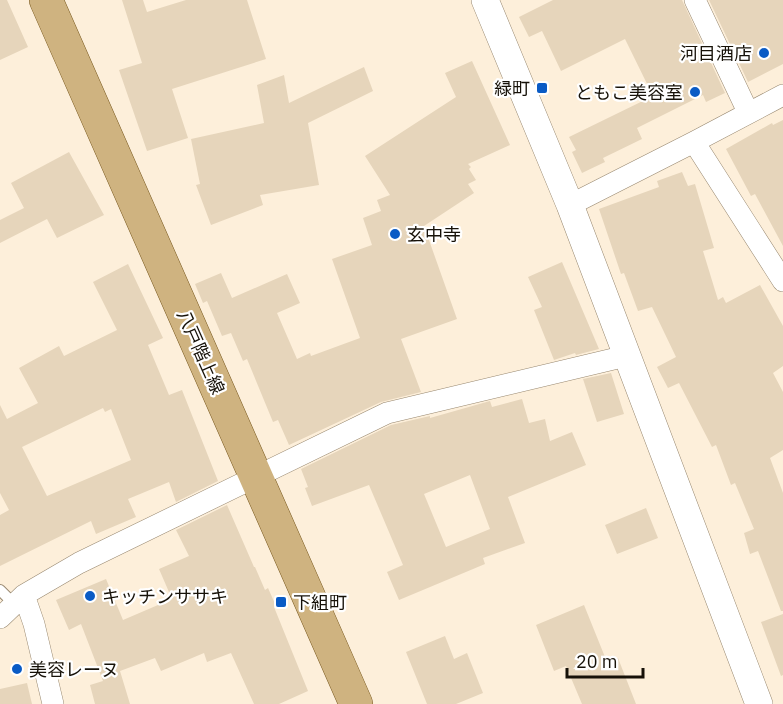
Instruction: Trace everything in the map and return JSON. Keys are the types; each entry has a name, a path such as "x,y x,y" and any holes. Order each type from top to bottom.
{"main road":[{"name":"八戸階上線","path":"46,0 357,704"}],"street":[{"path":"485,0 570,205 759,704"},
{"path":"695,0 748,112"},
{"path":"570,205 783,95"},
{"path":"694,142 783,281"},
{"path":"53,704 34,624 9,602 79,563 387,413 567,372 626,356"}],"building":[{"path":"0,0 7,0 28,47 0,60"},
{"path":"122,0 143,0 147,12 186,0 247,0 266,59 172,89 188,138 147,151 119,70 142,63"},
{"path":"553,0 682,0 725,93 706,102 703,95 637,128 642,139 603,158 605,162 582,173 572,152 576,150 569,137 653,96 625,39 561,71 542,31 529,37 519,17"},
{"path":"709,0 783,0 783,64 748,82"},
{"path":"472,61 510,145 468,164 476,180 468,184 474,193 424,226 457,319 401,339 421,392 381,402 289,445 278,420 273,422 247,359 243,361 231,333 222,336 207,301 203,303 195,284 221,273 232,298 287,274 300,303 277,313 297,359 360,338 332,259 372,245 363,218 381,211 377,200 390,195 365,156 456,97 445,73"},
{"path":"364,67 373,91 308,123 319,185 260,195 263,205 211,225 196,185 200,184 191,139 264,123 257,85 284,75 289,103"},
{"path":"783,120 783,246 755,194 751,196 726,149 772,123 773,125"},
{"path":"69,152 104,215 57,238 47,219 0,243 0,220 24,208 11,183"},
{"path":"682,172 688,186 695,184 714,248 703,251 718,300 723,297 726,303 760,285 783,326 783,366 773,373 783,392 783,450 770,458 783,493 783,611 781,611 758,551 750,554 744,533 754,529 735,483 731,485 716,445 712,447 679,383 668,388 657,367 676,357 652,307 638,311 624,273 621,274 599,209 659,187 657,181"},
{"path":"562,262 599,349 576,355 575,353 554,360 534,310 542,307 528,277"},
{"path":"128,264 163,338 148,345 169,395 182,390 218,481 176,502 169,482 128,499 136,517 96,534 91,521 0,566 0,515 9,510 0,493 0,405 7,419 38,403 19,368 59,346 64,356 117,330 93,282","holes":["103,408 105,412 111,409 131,460 47,496 22,447"]},
{"path":"611,373 624,414 597,422 583,379"},
{"path":"522,399 529,423 545,419 550,441 572,432 586,465 508,497 525,543 483,558 485,564 399,600 387,572 403,565 369,485 312,506 301,469 391,425 430,416 430,418 490,401 492,407","holes":["470,475 490,529 446,547 424,494"]},
{"path":"227,505 265,590 268,588 276,606 274,607 308,691 279,704 254,704 231,653 207,662 204,653 161,671 155,658 120,671 130,704 95,704 90,685 103,681 81,624 69,630 56,600 106,579 123,620 172,599 159,569 189,556 176,530"},
{"path":"646,508 658,538 617,554 605,525"},
{"path":"584,605 607,662 618,658 636,704 582,704 566,666 554,671 536,625"},
{"path":"783,614 783,675 781,676 761,622"},
{"path":"445,636 454,659 467,653 483,693 456,704 427,704 406,652"},
{"path":"27,683 32,704 0,704 0,689"}],"place":[{"name":"河目酒店","path":"764,53"},
{"name":"緑町","path":"542,88"},
{"name":"ともこ美容室","path":"695,92"},
{"name":"玄中寺","path":"395,234"},
{"name":"キッチンササキ","path":"90,596"},
{"name":"下組町","path":"281,602"},
{"name":"美容レーヌ","path":"17,669"}]}
